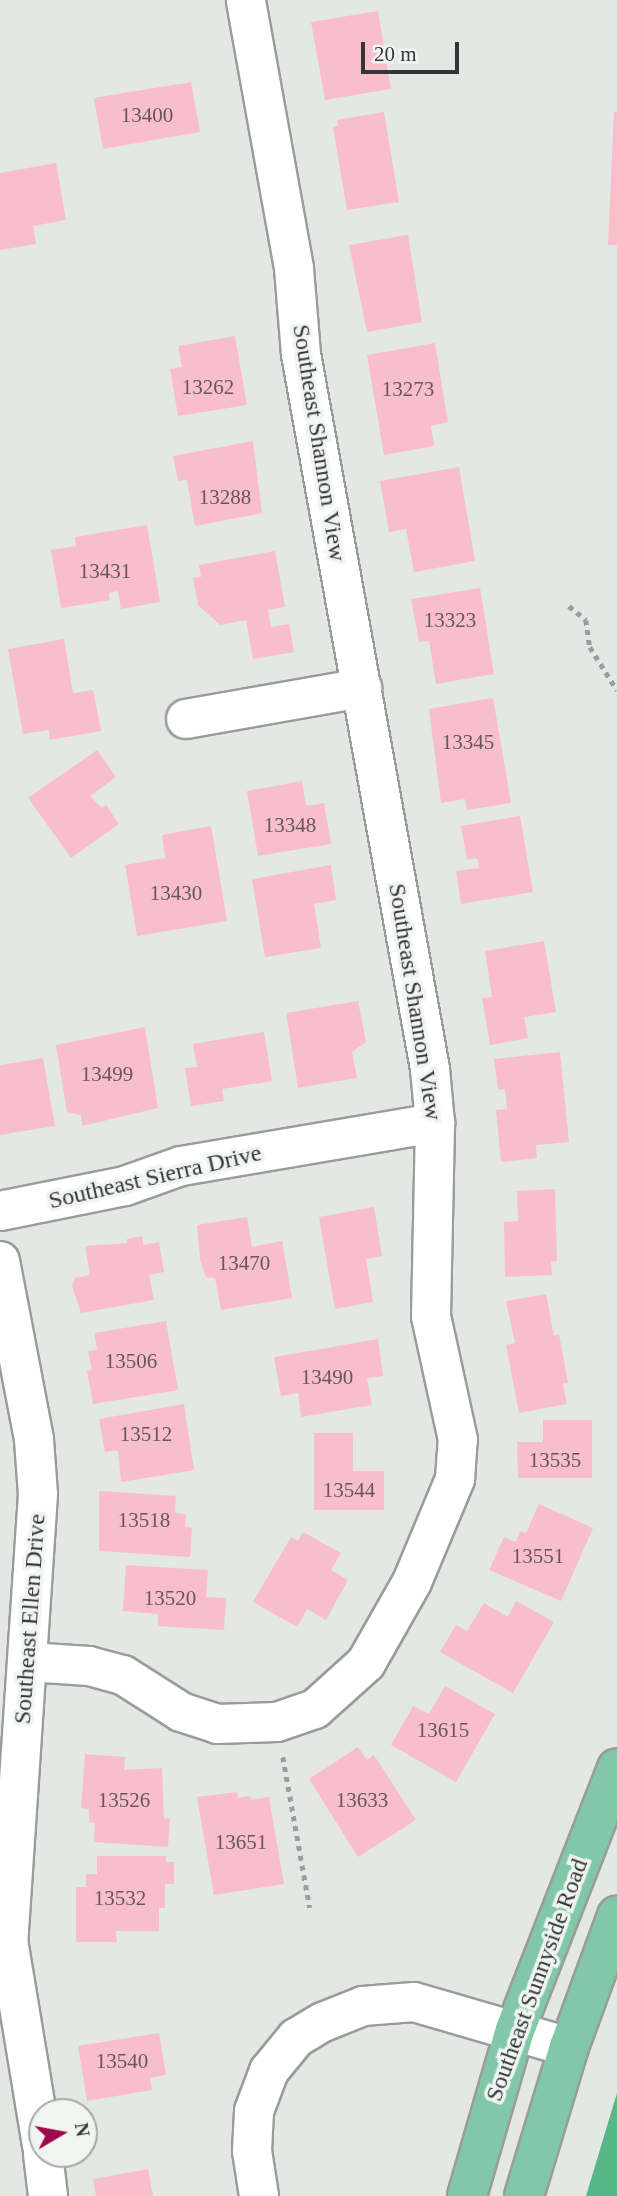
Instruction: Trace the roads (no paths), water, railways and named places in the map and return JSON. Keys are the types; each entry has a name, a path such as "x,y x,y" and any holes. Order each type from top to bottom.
{"main road":[{"name":"Southeast Sunnyside Road","path":"467,2196 515,2030 617,1768"},
{"path":"524,2196 569,2047 617,1916"}],"street":[{"name":"Southeast Shannon View","path":"28,1662 89,1666 123,1675 181,1712 217,1724 277,1722 315,1709 366,1663 412,1583 455,1479 458,1440 431,1316 435,1123 430,1069 301,354 294,268 246,0"},
{"path":"186,719 362,688"},
{"name":"Southeast Sierra Drive","path":"0,1211 125,1186 181,1166 435,1123"},
{"name":"Southeast Ellen Drive","path":"0,1261 34,1440 38,1494 28,1662 6,1854 7,1985 32,2098"},
{"path":"259,2196 252,2151 254,2111 269,2071 296,2038 323,2022 386,2002 447,2009 569,2047"},
{"path":"45,2168 48,2196"}]}
